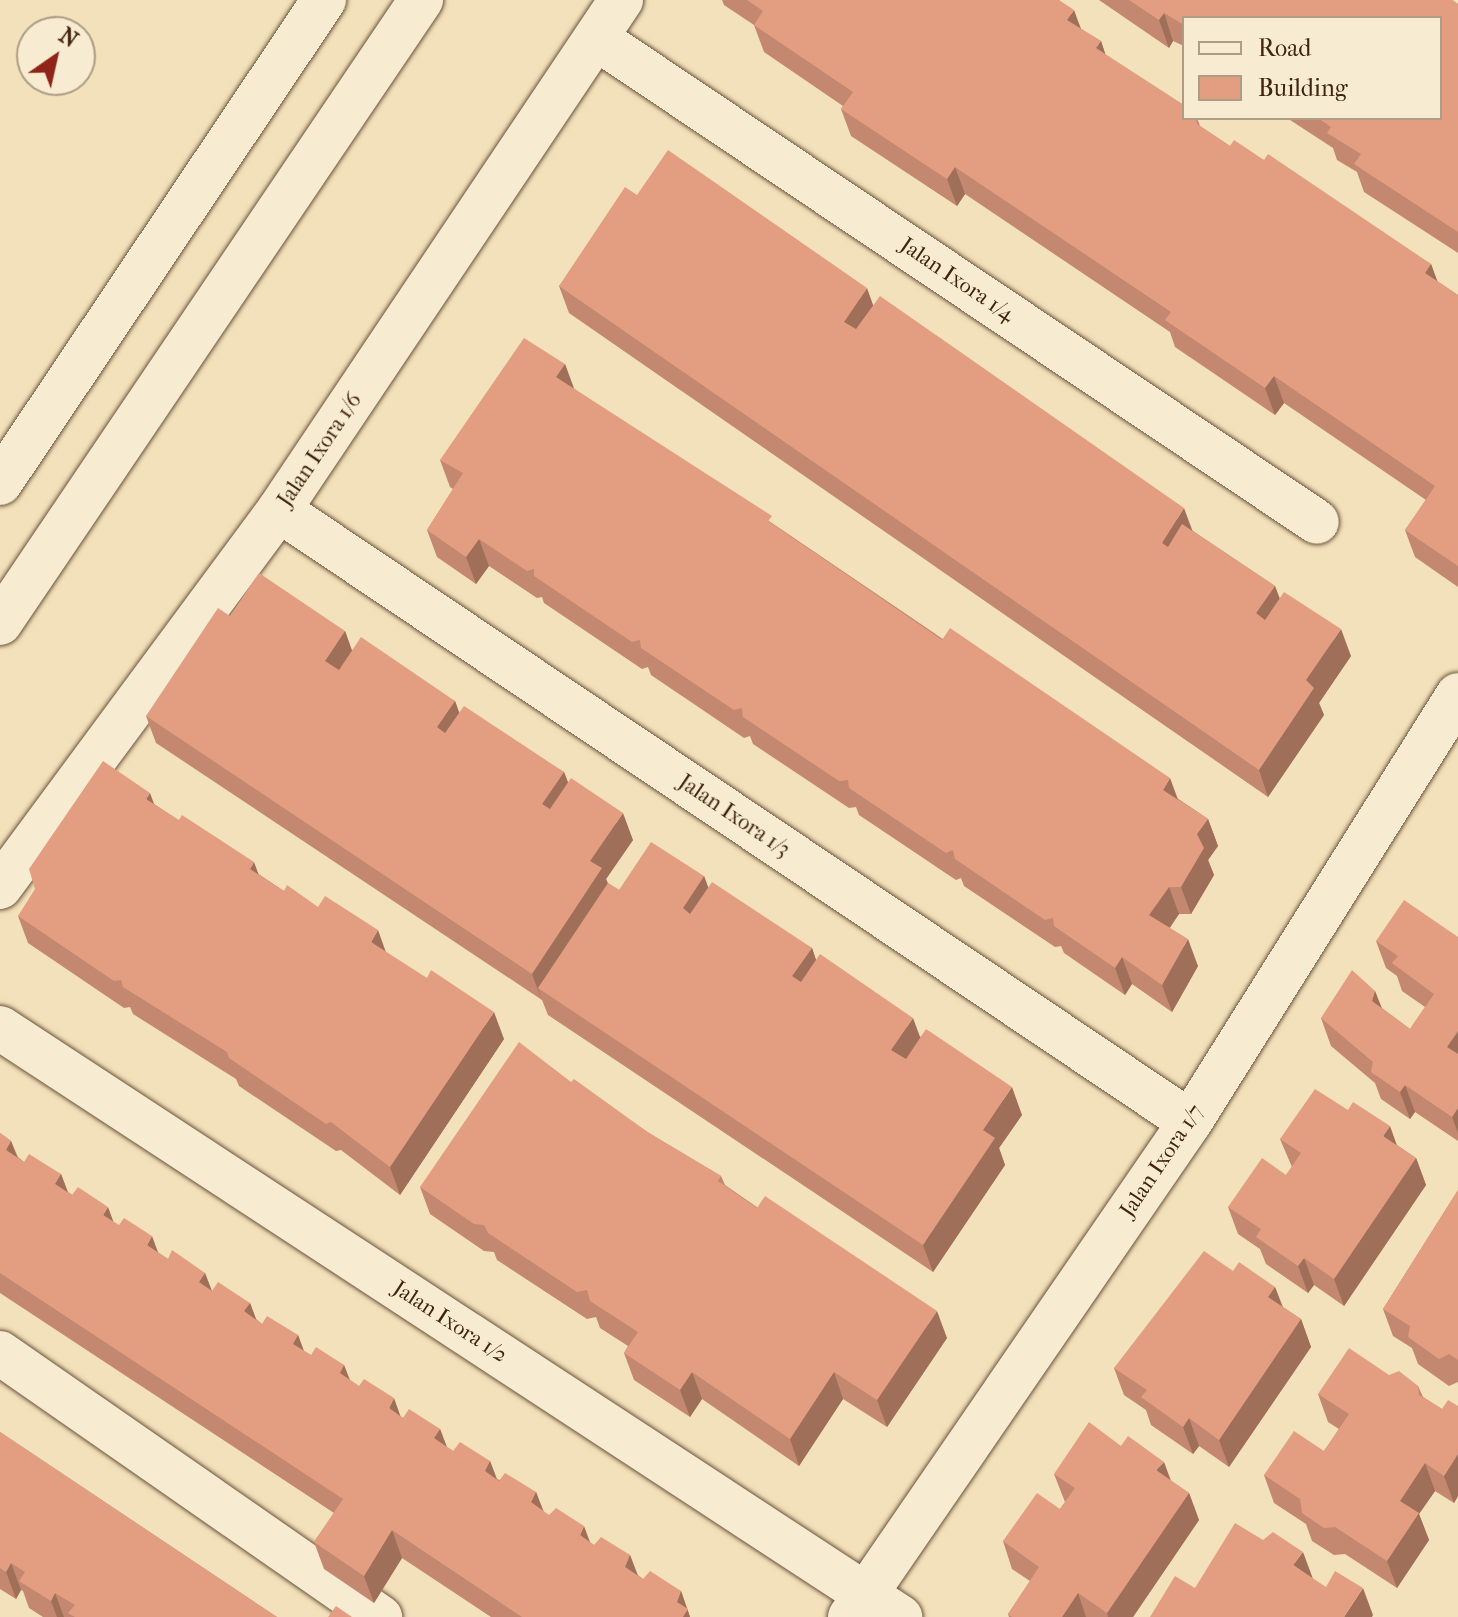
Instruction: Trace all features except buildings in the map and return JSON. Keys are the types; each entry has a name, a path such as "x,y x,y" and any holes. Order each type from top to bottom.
{"street":[{"path":"0,483 324,0"},
{"path":"0,623 421,0"},
{"name":"Jalan Ixora 1/6","path":"0,887 279,510 621,0"},
{"name":"Jalan Ixora 1/4","path":"596,38 1317,522"},
{"name":"Jalan Ixora 1/3","path":"279,510 1190,1122"},
{"name":"Jalan Ixora 1/7","path":"872,1609 1190,1122 1458,695"},
{"name":"Jalan Ixora 1/2","path":"0,1028 872,1609"},
{"path":"0,1353 380,1617"}]}
